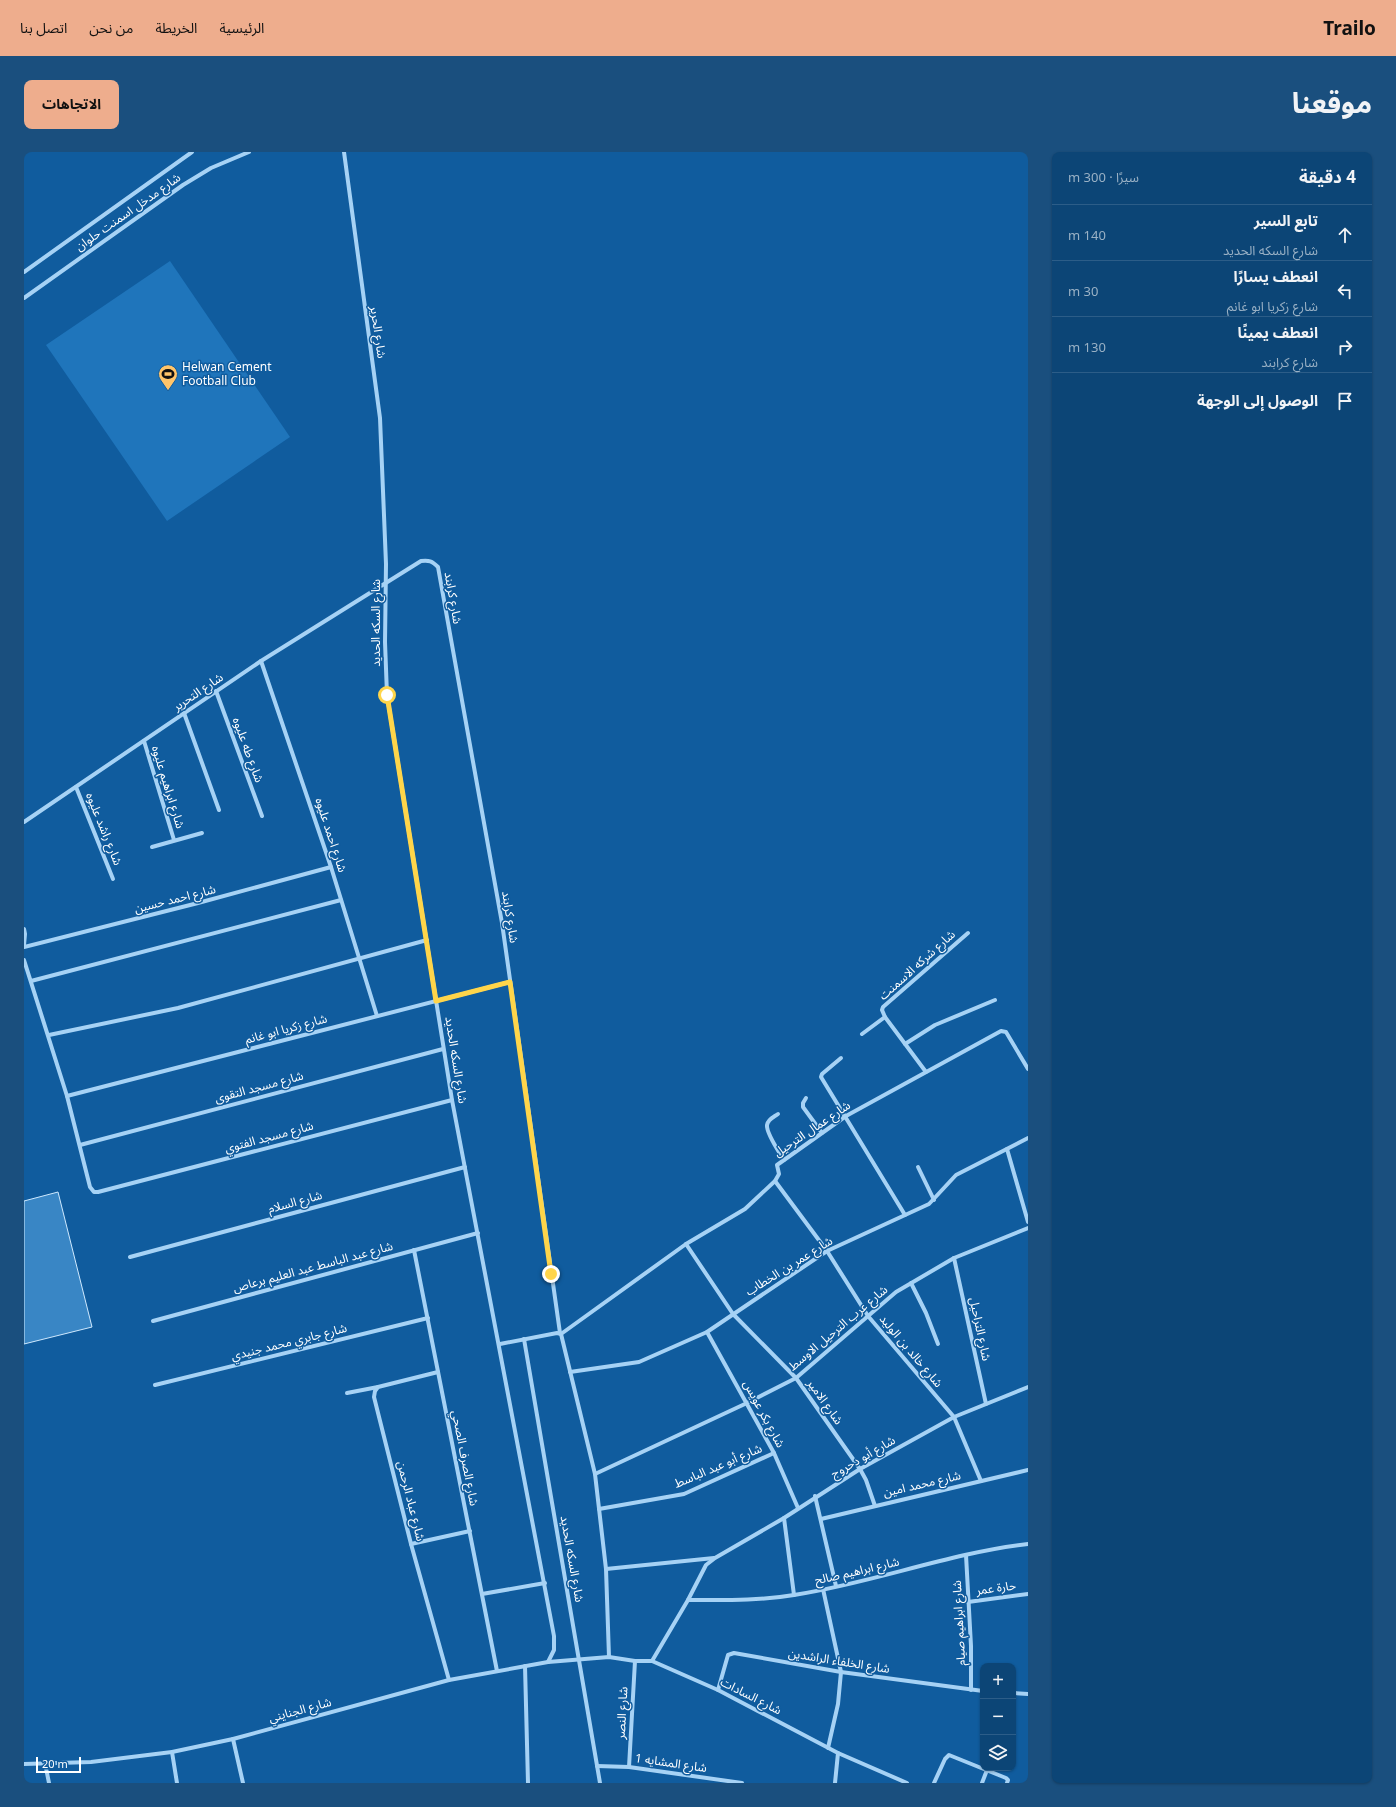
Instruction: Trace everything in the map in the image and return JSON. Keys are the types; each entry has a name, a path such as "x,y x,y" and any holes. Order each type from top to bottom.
{"street":[{"name":"شارع مدخل اسمنت حلوان","path":"24,272 192,152"},
{"name":"شارع مدخل اسمنت حلوان","path":"24,298 188,182 211,168 249,152"},
{"name":"شارع الحرير","path":"344,152 380,418 386,564"},
{"name":"شارع كرابند","path":"386,582 421,561 427,560 433,562 438,567 502,923 560,1334"},
{"name":"شارع السكه الحديد","path":"386,564 385,642 387,695 452,1100 500,1344 554,1636 554,1650 548,1662"},
{"name":"شارع التحرير","path":"24,822 261,661 386,582"},
{"name":"شارع احمد عليوه","path":"261,661 331,867 377,1016"},
{"name":"شارع طه عليوه","path":"216,691 262,816"},
{"path":"184,713 218,810"},
{"name":"شارع ابراهيم عليوه","path":"144,741 174,840"},
{"name":"شارع راشد عليوه","path":"76,787 113,879"},
{"path":"152,846 202,833"},
{"name":"شارع احمد حسين","path":"24,946 198,903 331,867"},
{"path":"31,981 341,900"},
{"path":"24,930 24,946"},
{"name":"شارع شركه الاسمنت","path":"926,1072 883,1013 884,1007 968,933"},
{"path":"49,1035 178,1008 427,940"},
{"path":"24,960 49,1035 80,1145"},
{"name":"شارع زكريا ابو غانم","path":"67,1096 510,982"},
{"path":"905,1044 935,1025 995,1000"},
{"path":"862,1034 885,1016"},
{"name":"شارع عمال الترحيل","path":"775,1181 779,1174 776,1166 846,1116 1002,1031 1006,1032 1028,1069"},
{"name":"شارع مسجد التقوى","path":"80,1145 443,1049"},
{"path":"841,1058 821,1075 906,1215"},
{"path":"806,1098 803,1103 803,1107 822,1133"},
{"name":"شارع مسجد الفتوي","path":"80,1145 92,1190 98,1192 452,1100"},
{"path":"778,1114 769,1120 767,1124 768,1131 784,1160"},
{"name":"شارع عمر بن الخطاب","path":"570,1372 639,1362 707,1332 827,1251 929,1204 956,1175 1028,1138"},
{"path":"1007,1149 1028,1222"},
{"name":"شارع السلام","path":"130,1257 465,1167"},
{"path":"918,1168 934,1200"},
{"path":"500,1344 560,1334 686,1244 745,1208 775,1181"},
{"name":"شارع خالد بن الوليد","path":"775,1181 827,1251 868,1316 954,1417 981,1481"},
{"name":"شارع عرب الترحيل الاوسط","path":"595,1474 747,1403 796,1378 896,1292 954,1258 1028,1228"},
{"name":"شارع عبد الباسط عبد العليم برعاص","path":"153,1321 478,1232"},
{"name":"شارع الامير","path":"686,1244 733,1314 796,1378 860,1469 866,1480 875,1506"},
{"name":"شارع الصرف الصحي","path":"414,1250 498,1671"},
{"name":"شارع التراحيل","path":"954,1258 986,1404"},
{"path":"911,1283 926,1313 938,1344"},
{"name":"شارع جابري محمد جنيدي","path":"155,1385 428,1318"},
{"name":"شارع بكر عويس","path":"707,1332 774,1453 798,1508"},
{"path":"560,1334 595,1474 606,1569 609,1657"},
{"name":"شارع السكه الحديد","path":"524,1339 600,1783"},
{"path":"347,1393 438,1372"},
{"name":"شارع عباد الرحمن","path":"378,1387 375,1391 374,1397 411,1544 448,1680"},
{"name":"شارع أبو دحروج","path":"652,1661 688,1600 706,1565 715,1558 784,1518 815,1496 860,1469 954,1417 1028,1387"},
{"name":"شارع أبو عبد الباسط","path":"599,1509 684,1494 774,1453"},
{"name":"شارع محمد امين","path":"821,1519 1028,1470"},
{"path":"815,1496 836,1586"},
{"path":"784,1518 794,1595"},
{"path":"411,1544 470,1531"},
{"name":"شارع ابراهيم صالح","path":"688,1600 763,1599 794,1595 966,1555 1028,1544"},
{"name":"شارع ابراهيم صيام","path":"966,1555 971,1646 971,1690"},
{"name":"شارع أبو دحروج","path":"606,1569 715,1558"},
{"path":"482,1594 545,1583"},
{"path":"823,1589 841,1672 838,1704 828,1748"},
{"name":"حارة عمر","path":"968,1602 1028,1594"},
{"name":"شارع الخلفاء الراشدين","path":"718,1690 727,1658 731,1653 841,1672 980,1691"},
{"name":"شارع السادات","path":"579,1660 609,1657 635,1661 652,1661 718,1690 838,1753 907,1783"},
{"name":"شارع الجنايني","path":"24,1764 127,1759 172,1752 232,1739 448,1680 548,1662 579,1660"},
{"name":"شارع النصر","path":"629,1767 635,1661"},
{"path":"525,1666 528,1783"},
{"path":"1016,1693 1028,1694"},
{"path":"232,1739 243,1783"},
{"path":"172,1752 177,1783"},
{"path":"835,1783 838,1753"},
{"path":"934,1783 945,1759 949,1755 980,1767"},
{"path":"45,1763 49,1783"},
{"name":"شارع المشايه 1","path":"597,1766 629,1767 742,1783"},
{"path":"982,1783 987,1771"},
{"path":"989,1771 1007,1779 1007,1783"}],"shaded area":[{"name":"Helwan Cement Football Club","path":"170,261 290,437 167,521 46,345"}],"building":[{"path":"58,1192 92,1327 24,1344 24,1201"}],"place":[{"name":"Helwan Cement Football Club","path":"168,391"}],"route":[{"path":"387,695 436,1001 510,982 551,1274"}]}
